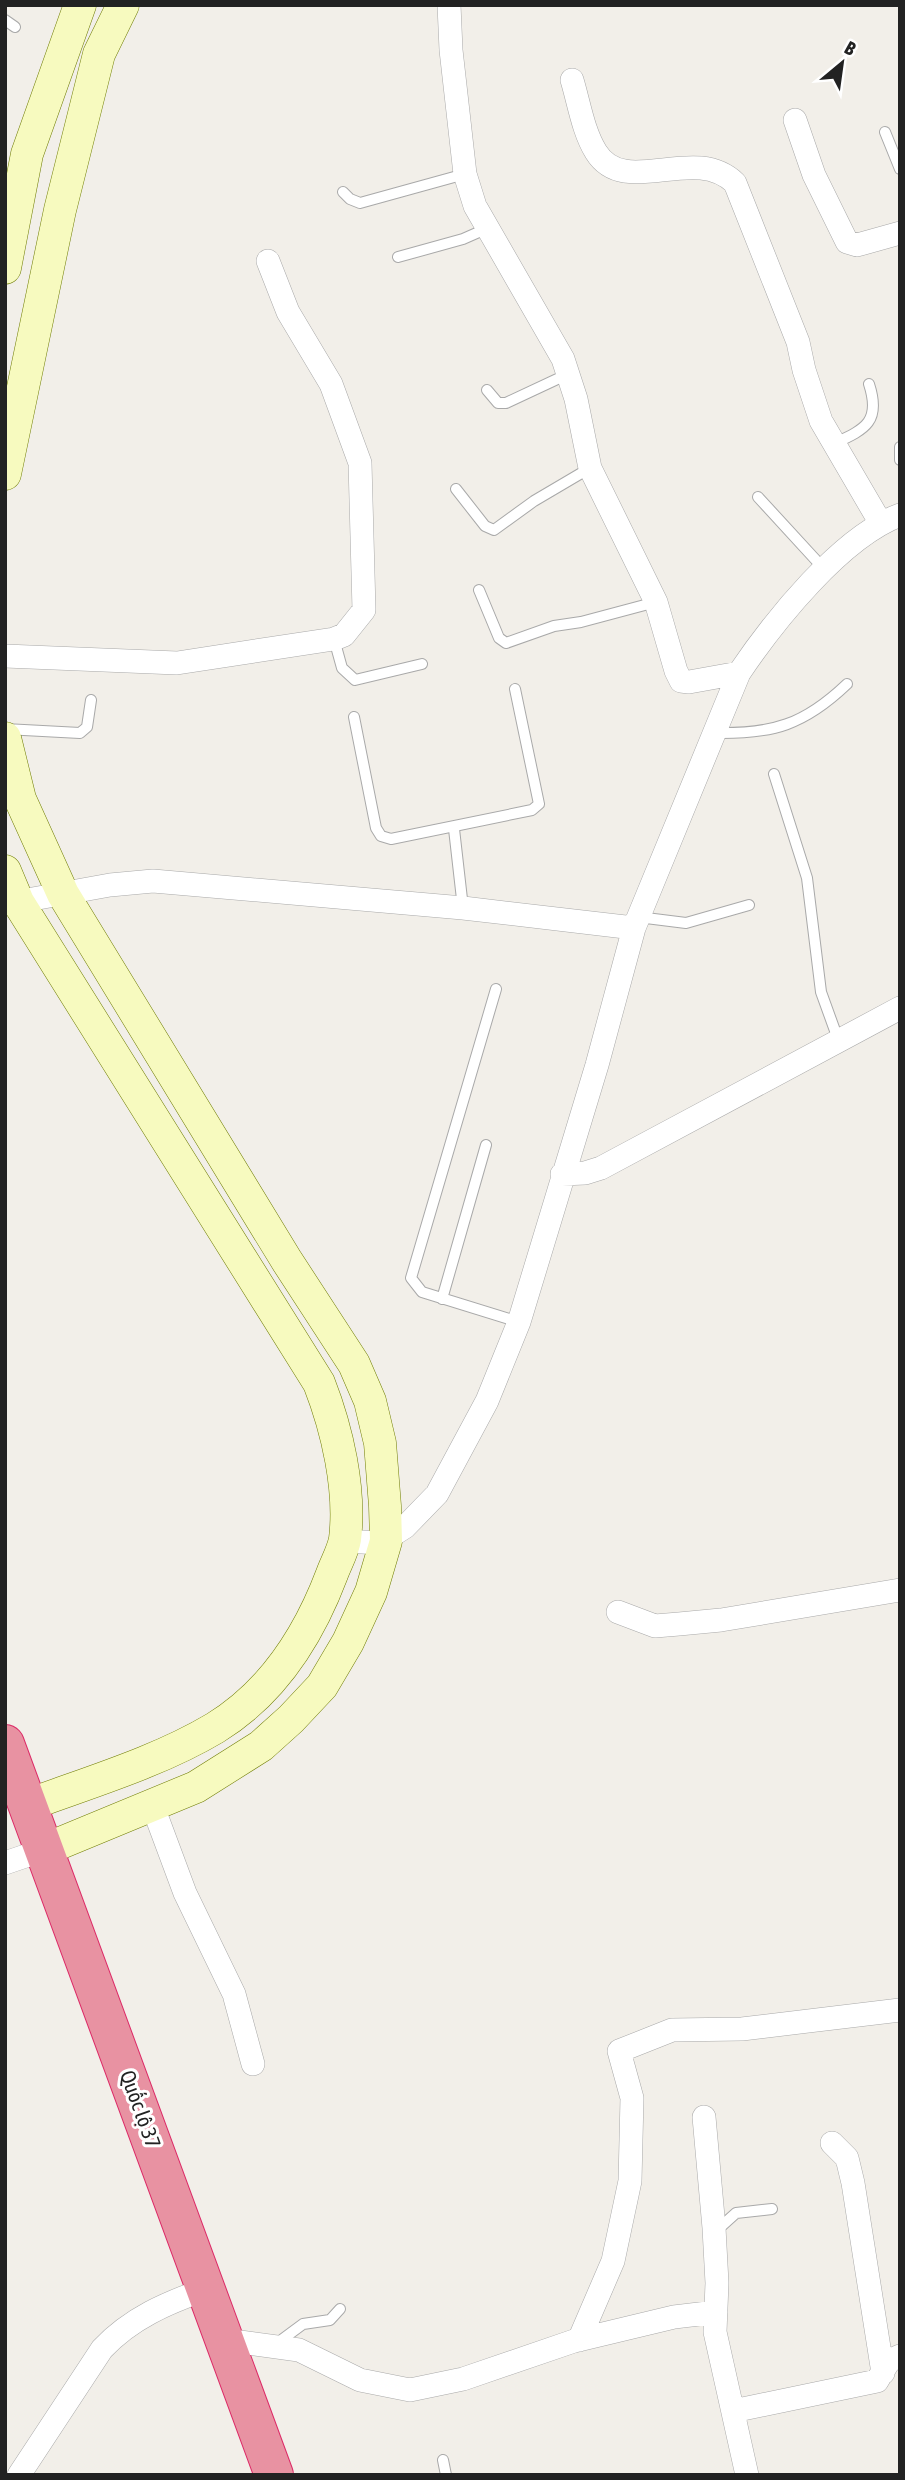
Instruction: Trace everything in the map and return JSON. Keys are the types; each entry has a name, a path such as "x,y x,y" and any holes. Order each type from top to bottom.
{"highway":[{"name":"Quốc lộ 37","path":"5,1744 30,1822 274,2475"}],"main road":[{"path":"5,268 27,154 80,5"},
{"path":"5,474 63,197 99,54 122,5"},
{"path":"5,738 20,799 63,894 280,1249 354,1364 370,1401 380,1443 363,1542 360,1617 322,1686 261,1746 206,1781 153,1807 30,1822"},
{"path":"5,871 12,903 319,1383 332,1416 344,1488 363,1542"},
{"path":"30,1822 117,1773 188,1742 242,1709 268,1686 363,1542"}],"street":[{"path":"449,5 451,50 465,173 475,206 549,330 568,374 590,468 656,602 681,681 739,673"},
{"path":"363,1542 405,1527 437,1494 486,1401 519,1322 597,1065 636,923 739,673 764,636 825,570 890,518 821,421 798,342 735,183 726,175 700,167 627,173 614,168 597,154 589,139 572,80"},
{"path":"795,120 814,175 847,242 857,245 900,233"},
{"path":"5,656 177,663 334,639 344,635 364,610 360,463 331,384 288,312 268,261"},
{"path":"12,903 153,881 636,923"},
{"path":"562,1174 585,1173 601,1168 900,1008"},
{"path":"618,1612 654,1626 721,1620 900,1590"},
{"path":"153,1807 185,1892 234,1994 253,2064"},
{"path":"5,1863 30,1822"},
{"path":"579,2340 612,2261 630,2181 632,2098 619,2051 672,2030 742,2029 900,2010"},
{"path":"704,2117 714,2233 715,2332 747,2475"},
{"path":"832,2143 847,2158 853,2183 883,2373"},
{"path":"19,2475 102,2349 117,2332 138,2318 206,2289"},
{"path":"225,2340 274,2345 310,2354 360,2380 410,2390 463,2379 579,2340 674,2317 716,2312"},
{"path":"733,2411 877,2381 889,2361 900,2356"}],"lane":[{"path":"885,132 900,169"},
{"path":"343,192 360,203 465,173"},
{"path":"398,257 488,228"},
{"path":"487,390 498,403 506,404 568,374"},
{"path":"835,443 863,430 869,422 874,402 869,384"},
{"path":"900,447 900,460"},
{"path":"456,489 485,526 494,530 534,501 590,468"},
{"path":"758,497 825,570"},
{"path":"478,590 499,638 506,643 554,626 656,602"},
{"path":"334,639 342,668 355,680 422,664"},
{"path":"715,733 755,734 772,730 823,706 847,684"},
{"path":"354,717 376,828 381,836 391,839 531,810 539,804 515,689"},
{"path":"5,729 80,733 87,727 91,700"},
{"path":"774,774 807,878 813,949 821,992 838,1039"},
{"path":"454,828 463,908"},
{"path":"636,923 686,923 749,905"},
{"path":"496,989 411,1278 415,1286 442,1299 519,1322"},
{"path":"442,1299 486,1145"},
{"path":"714,2233 724,2221 736,2213 772,2209"},
{"path":"274,2345 303,2324 330,2320 340,2309"},
{"path":"443,2460 446,2475"}]}
